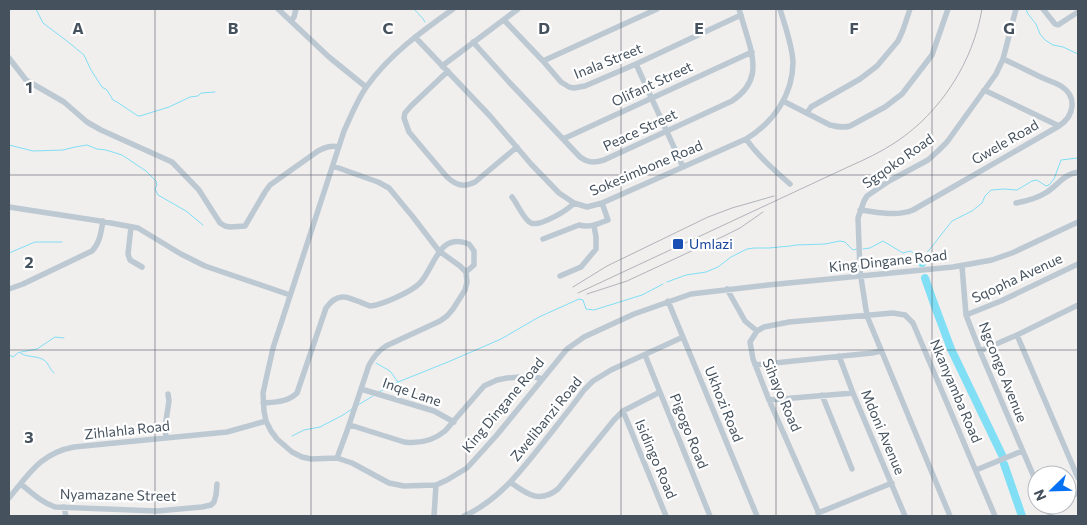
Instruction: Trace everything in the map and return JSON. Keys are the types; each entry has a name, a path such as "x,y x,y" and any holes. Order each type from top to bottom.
{"street":[{"path":"278,9 329,57 366,87"},
{"path":"291,21 296,9"},
{"path":"440,18 442,9"},
{"name":"King Dingane Road","path":"453,9 415,37 390,59 366,87 352,112 339,147 273,348 264,386 263,403 266,421 271,431 292,452 302,457 311,459 337,458 352,463 389,483 404,486 436,485 460,472 475,460 567,349 576,342 634,314 691,294 962,266 992,260 1012,253 1078,222"},
{"path":"442,66 518,9"},
{"path":"543,61 657,9"},
{"name":"Sokesimbone Road","path":"415,37 490,116 559,193 574,204 587,206 602,203 683,167 758,132 767,124 783,102 792,74 793,60 780,9"},
{"path":"807,113 811,107 860,79 877,66 898,41 910,9"},
{"path":"783,102 830,125 844,128 890,104 902,94 932,55 948,9"},
{"name":"Sgqoko Road","path":"950,516 867,316 861,276 858,218 864,201 872,193 889,181 928,160 947,142 996,74 1003,59 1016,9"},
{"path":"1043,9 1055,24 1058,25 1078,12"},
{"name":"Inala Street","path":"504,20 561,82 574,88 585,86 636,64 740,12"},
{"name":"Peace Street","path":"473,42 580,157 586,161 595,162 604,160 732,101 744,91 752,75 754,64 740,12"},
{"name":"Olifant Street","path":"563,139 752,52"},
{"path":"9,58 26,80 57,98 87,122 172,162 199,190 220,223 225,226 245,226 270,185 318,151 332,145 339,147"},
{"name":"Gwele Road","path":"860,210 896,214 913,210 1059,126 1068,118 1071,113 1072,100 1063,87 1003,59"},
{"path":"636,64 683,167"},
{"path":"448,72 411,106 405,113 404,118 409,132 447,177 458,184 466,186 471,184 517,148"},
{"path":"984,90 1059,126"},
{"path":"746,138 761,157 790,184"},
{"path":"333,166 378,182 389,188 440,251 466,272 467,282 465,290 447,316 379,350 373,357 337,458"},
{"path":"1016,203 1044,194 1069,175 1078,172"},
{"path":"512,196 529,221 536,224 563,212 574,204"},
{"path":"543,239 580,225 585,227 594,226 608,220 602,203"},
{"path":"9,207 138,228 205,266 290,295"},
{"path":"9,289 24,284 92,250 99,241 103,221"},
{"path":"131,226 128,254 130,260 142,266"},
{"path":"560,276 581,267 596,249 594,226"},
{"path":"263,403 282,401 297,393 326,308 334,300 344,297 370,306 380,304 412,290 422,281 440,251 455,241 465,242 474,251 474,263 472,268 466,272"},
{"name":"Sqopha Avenue","path":"966,315 1001,301 1078,264"},
{"name":"Ngcongo Avenue","path":"962,266 966,315 1029,465"},
{"path":"727,289 745,321 757,331 764,327 789,322 867,316"},
{"name":"Ukhozi Road","path":"668,301 757,516"},
{"path":"980,351 1078,305"},
{"name":"Nkanyamba Road","path":"867,316 883,313 901,313 908,316 911,320 995,516"},
{"name":"Sihayo Road","path":"757,331 750,342 755,365 819,514"},
{"path":"1017,334 1078,478"},
{"name":"Zwelibanzi Road","path":"464,516 474,514 510,482 593,381 611,370 683,337"},
{"path":"755,365 881,351"},
{"name":"Pigogo Road","path":"645,354 710,516"},
{"name":"Mdoni Avenue","path":"839,356 906,516"},
{"path":"350,425 414,444 438,437 454,422 484,386 507,378 529,376 542,379"},
{"name":"Inqe Lane","path":"361,389 434,411 454,422"},
{"path":"510,482 531,496 543,497 549,495 558,489 623,411 660,392"},
{"path":"769,400 853,393"},
{"path":"166,438 168,394"},
{"path":"822,396 852,468"},
{"name":"Isidingo Road","path":"623,411 666,516"},
{"name":"Zihlahla Road","path":"9,498 41,461 62,450 227,432 266,421"},
{"path":"976,470 1022,450"},
{"name":"Nyamazane Street","path":"21,484 44,502 55,507 157,510 208,506 212,504 216,495 217,484"},
{"path":"819,514 892,484"},
{"path":"9,485 15,490"},
{"path":"434,516 436,485"},
{"path":"64,507 66,516"}],"waterway":[{"path":"36,9 43,23 84,55 91,70 113,100 138,116 169,107 190,97 198,96 201,93 215,92"},
{"path":"414,9 425,22"},
{"path":"1026,9 1045,40 1078,54"},
{"path":"9,145 33,151 63,150 87,145 122,155 146,171 156,181 155,189 158,195 186,211 203,225"},
{"path":"863,249 870,248 883,241 903,253 910,251 919,260 922,259 952,221 972,211 982,203 985,196 991,190 1017,190 1037,180 1046,186 1049,185 1054,179 1061,160 1078,158"},
{"path":"667,282 686,275 706,272 718,267 731,257 747,249 825,244 840,241 845,242 853,250 857,249"},
{"path":"9,253 35,242 62,242"},
{"path":"925,278 951,349 1002,455"},
{"path":"379,392 398,382 501,339 539,317 579,299 583,300 586,309 594,310 642,295 663,284"},
{"path":"21,352 37,349 55,337 64,338"},
{"path":"9,355 13,357 19,352 41,358 46,361 54,373"},
{"path":"376,363 390,371 398,382"},
{"path":"358,405 373,396"},
{"path":"292,436 304,430 320,427 352,409"},
{"path":"1004,464 1022,516"}],"railway":[{"path":"578,293 866,159 896,142 927,116 941,101 952,84 971,48 978,29 982,9"},
{"path":"573,287 607,266 708,217 774,196"},
{"path":"587,294 627,281 726,235 763,212"}],"place":[{"name":"Umlazi","path":"678,244"}]}
